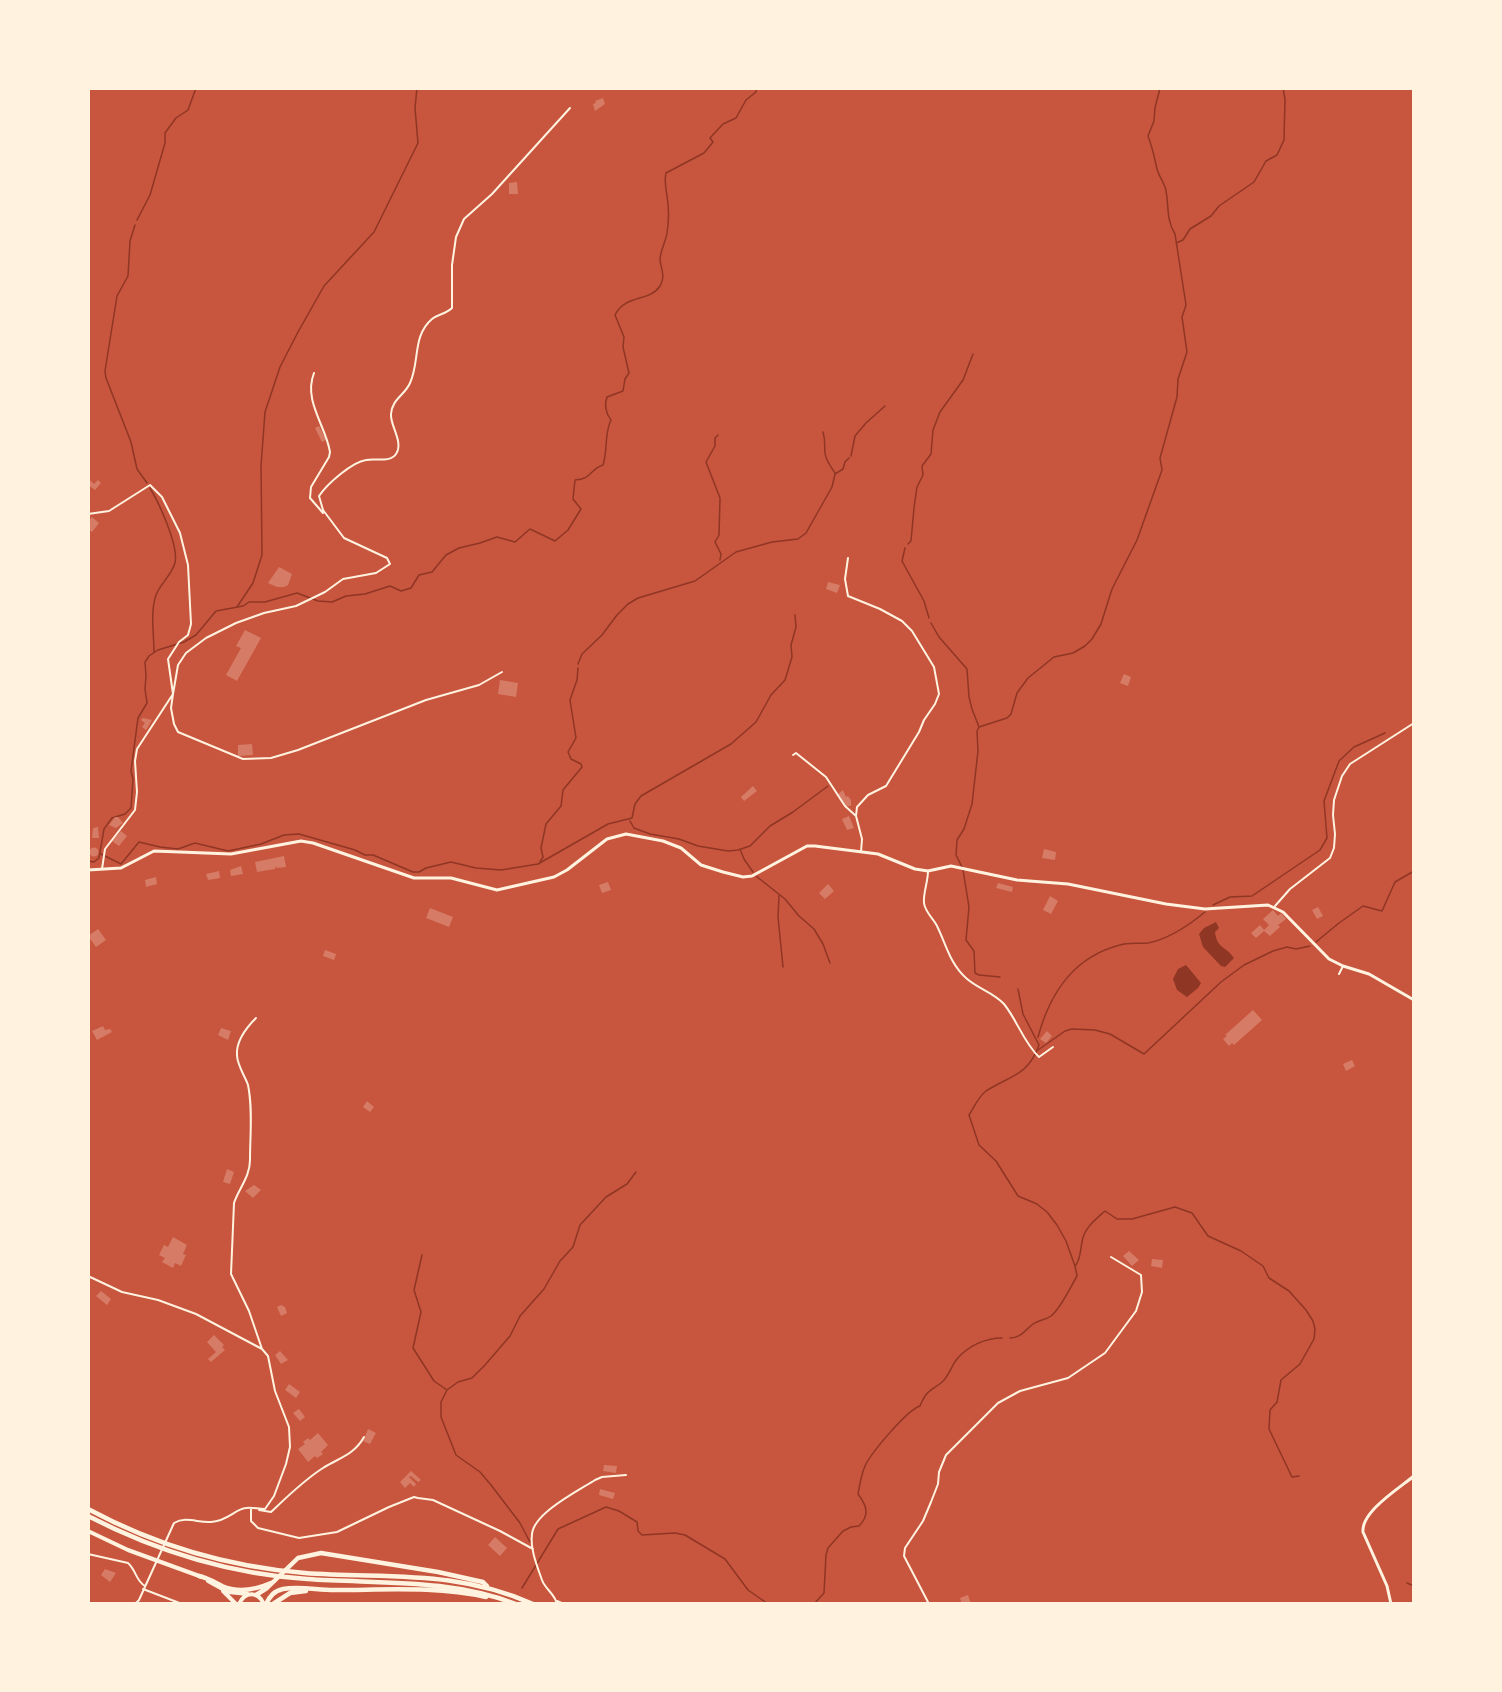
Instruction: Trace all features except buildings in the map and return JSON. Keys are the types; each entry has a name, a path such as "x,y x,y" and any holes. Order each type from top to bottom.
{"highway":[{"path":"88,1509 160,1541 241,1564 306,1573 430,1577 489,1588 533,1604"},
{"path":"88,1516 157,1547 239,1570 305,1579 423,1583 463,1588 516,1604"},
{"path":"256,1595 294,1562 313,1553 331,1554 466,1578 483,1582 489,1588"},
{"path":"199,1576 232,1589 251,1590 270,1584"},
{"path":"265,1604 271,1595 280,1590 313,1589 432,1589 459,1591 491,1598 498,1597"},
{"path":"273,1604 290,1593 313,1589"}],"main road":[{"path":"88,1532 160,1563 199,1576 232,1593 256,1595 265,1604"},
{"path":"218,1587 237,1604 248,1594"}],"street":[{"path":"326,515 319,496 324,489 351,467 365,460 390,459 396,455 399,448 391,413 394,404 410,384 418,340 422,332 433,318 447,313 452,308 452,265 456,237 464,219 492,194 570,108"},
{"path":"314,373 311,383 313,406 330,452 311,487 310,498 344,538 387,558 390,564 376,573 343,579 310,601 249,618 206,638 186,653 178,665 171,708 178,732 243,759 272,758 426,700 479,685 502,672"},
{"path":"88,514 109,511 150,485 162,497 180,533 188,565 191,624 188,635 179,642 168,659 173,694 138,749 135,761 137,792 133,815 105,849 102,869"},
{"path":"848,558 845,579 848,596 902,621 912,631 934,667 939,694 920,732 886,786 861,800 857,807 856,816 862,839 861,852"},
{"path":"1275,906 1290,889 1330,858 1334,848 1335,834 1334,801 1342,776 1350,765 1413,723"},
{"path":"793,755 796,753 826,777 845,807 856,816"},
{"path":"88,870 121,868 154,851 231,854 301,841 313,843 414,878 451,878 497,890 554,877 567,870 607,839 626,834 663,841 681,848 702,865 743,877 752,876 807,846 878,854 915,869 928,871 951,866 1017,880 1068,885 1166,904 1205,909 1275,906 1329,959 1369,974 1413,1000"},
{"path":"928,871 924,906 938,928 946,951 967,979 997,997 1005,1006 1039,1057 1053,1047"},
{"path":"1339,974 1343,966"},
{"path":"256,1018 240,1041 237,1054 251,1103 250,1158 249,1172 234,1203 231,1274 249,1311 262,1349"},
{"path":"928,1604 907,1563 904,1552 923,1521 938,1484 939,1472 946,1455 998,1403 1020,1391 1068,1378 1105,1353 1136,1311 1142,1292 1141,1275 1112,1257"},
{"path":"88,1276 92,1280 122,1292 158,1300 196,1314 262,1349 268,1356 275,1391 289,1427 290,1447 286,1464 270,1504 265,1509 256,1509"},
{"path":"135,1604 174,1523 179,1520 219,1521 228,1519 244,1508 272,1512 294,1490 324,1468 353,1452 364,1437"},
{"path":"564,1604 557,1602 544,1584 535,1560 532,1533 541,1516 595,1480 602,1477 626,1475"},
{"path":"1391,1604 1387,1586 1362,1526 1364,1519 1372,1510 1413,1476"},
{"path":"251,1508 250,1521 258,1528 299,1538 337,1532 414,1497 433,1500 533,1549"},
{"path":"88,1554 128,1563 144,1588 182,1604"}],"shaded area":[{"path":"1216,922 1219,928 1215,932 1218,942 1234,958 1225,967 1221,966 1203,947 1199,934 1204,928"},
{"path":"1186,965 1201,983 1187,997 1177,990 1173,979 1178,969"}],"waterway":[{"path":"137,220 150,195 165,143 165,133 176,118 188,110 196,88"},
{"path":"237,607 253,583 262,555 261,466 265,412 280,367 324,286 374,232 418,143 415,108 417,88"},
{"path":"88,861 94,862 99,858 104,829 112,818 125,814 131,808 133,779 131,771 138,718 147,703 145,662 149,656 158,650 184,642 196,635 216,611 243,606 249,602 265,602 297,593 318,601 332,602 346,596 365,594 390,586 401,591 411,588 419,575 432,572 446,555 459,548 497,537 515,542 530,529 555,541 568,530 581,509 573,499 575,480 585,478 603,465 611,420 606,409 607,397 623,391 625,379 629,373 623,347 624,337 615,315 625,304 656,291 662,282 660,257 668,219 666,173 704,153 713,142 710,138 723,124 736,118 746,100 756,92 756,88"},
{"path":"962,867 956,855 957,840 964,829 972,804 979,727 1007,718 1011,714 1017,693 1028,678 1054,657 1073,653 1092,639 1101,624 1112,589 1137,540 1162,470 1160,458 1177,397 1178,379 1187,352 1182,317 1186,305 1175,234 1169,218 1165,188 1148,136 1154,121 1160,88"},
{"path":"1176,243 1183,240 1190,229 1211,216 1219,206 1254,182 1266,161 1277,155 1284,140 1283,88"},
{"path":"135,225 130,241 128,276 117,296 105,371 131,442 137,469 147,483"},
{"path":"908,544 911,541 917,487 923,475 922,466 931,454 933,430 940,412 963,380 973,354"},
{"path":"851,456 855,436 885,406"},
{"path":"823,432 826,456 835,473"},
{"path":"718,435 706,462 720,498 719,535 715,542 721,554 720,560"},
{"path":"578,664 582,654 602,635 617,615 638,598 695,581 736,552 772,542 798,539 806,533 832,487 835,474 843,469 849,458"},
{"path":"150,488 167,525 175,556 173,568 158,591 154,602 154,652"},
{"path":"905,548 902,561 924,601 929,618"},
{"path":"101,854 121,864 139,842 178,849 195,843 228,851 261,844 284,835 299,834 365,855 373,855 413,872 451,862 476,868 501,870 538,864 608,824 632,818 635,804 641,796 731,744 756,722 771,695 785,680 792,657 791,645 796,627 795,615"},
{"path":"931,623 939,637 967,669 969,697 979,727"},
{"path":"540,862 543,857 541,848 546,824 561,806 563,790 582,767 581,764 571,759 568,752 576,738 570,700 577,680 578,668"},
{"path":"1213,905 1230,897 1252,896 1320,850 1327,838 1324,801 1339,761 1354,747 1385,733"},
{"path":"630,821 634,828 650,834 679,839 698,846 728,851 738,850 750,846 770,826 828,786"},
{"path":"740,849 753,872"},
{"path":"963,870 969,907 966,940 974,951 975,973 1000,977"},
{"path":"1316,942 1363,906 1382,911 1395,882 1414,871"},
{"path":"756,876 785,899 814,929 830,963"},
{"path":"779,896 778,917 783,967"},
{"path":"1038,1037 1049,1006 1057,992 1066,979 1089,958 1120,945 1148,943 1171,935 1205,912"},
{"path":"1038,1050 1065,1031 1072,1029 1095,1030 1110,1034 1144,1054 1221,982 1244,965 1273,951 1287,947 1296,949 1310,946"},
{"path":"1010,1338 1020,1335 1033,1324 1051,1316 1062,1303 1077,1276 1066,1241 1057,1225 1037,1204 1018,1196 996,1161 979,1145 969,1115 986,1091 1024,1069 1030,1063 1039,1045 1023,1014 1018,989"},
{"path":"530,1542 520,1523 480,1472 456,1455 441,1417 441,1402 447,1390 458,1382 472,1378 510,1336 520,1316 544,1289 560,1261 573,1247 580,1225 606,1197 627,1184 636,1172"},
{"path":"1076,1265 1085,1233 1105,1211 1117,1219 1132,1219 1175,1207 1192,1213 1208,1236 1241,1251 1263,1266 1269,1278 1289,1291 1306,1310 1315,1329 1314,1339 1300,1364 1281,1380 1277,1402 1270,1410 1269,1429 1292,1477 1299,1476"},
{"path":"422,1255 414,1290 421,1312 413,1348 434,1381 447,1390"},
{"path":"814,1604 824,1593 828,1548 843,1531 859,1526 865,1518 865,1506 858,1494 864,1469 874,1452 898,1423 920,1406 924,1397 944,1381 961,1354 983,1341 1002,1338"},
{"path":"522,1588 558,1529 606,1507 619,1511 637,1522 638,1531 642,1535 675,1533 685,1535 725,1559 748,1590 768,1604"},
{"path":"1407,1583 1414,1586"}]}
